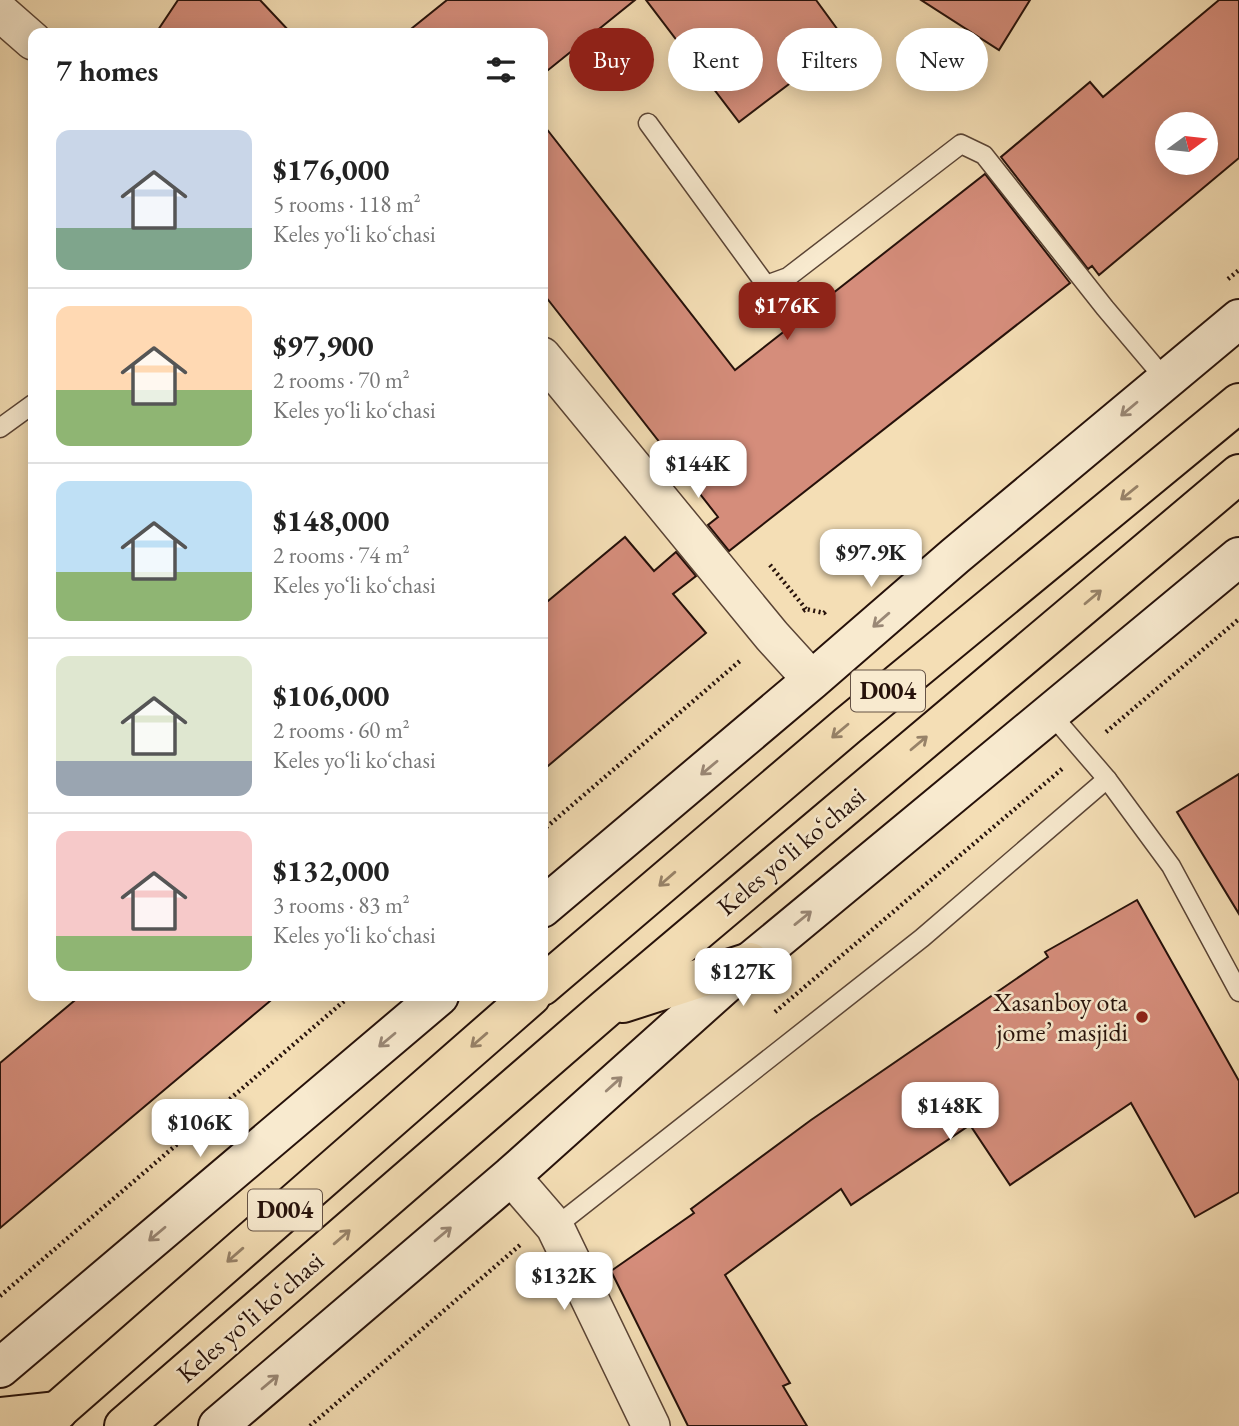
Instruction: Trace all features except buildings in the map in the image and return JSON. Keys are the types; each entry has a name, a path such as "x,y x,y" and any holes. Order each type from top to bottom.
{"main road":[{"name":"D004","path":"548,981 846,726 1239,403"},
{"name":"Keles yoʻli koʻchasi","path":"124,1426 605,1009 1239,474"},
{"path":"605,1009 750,962"},
{"name":"D004","path":"49,1418 525,1001"},
{"path":"0,1417 49,1418"}],"street":[{"path":"0,12 28,37"},
{"path":"548,903 955,556 1239,319"},
{"path":"548,363 772,636 812,680"},
{"path":"218,1426 511,1176 750,962 1239,557"},
{"path":"0,1368 433,1001"},
{"path":"511,1176 555,1227 651,1426"}],"lane":[{"path":"648,123 766,285 788,277 961,144 984,155 1165,379"},
{"path":"0,428 28,408"},
{"path":"1051,714 1107,779 1171,866 1239,992"},
{"path":"555,1227 922,938 1107,779"}],"path":[{"path":"1220,286 1239,270"},
{"path":"770,565 806,609 824,612 835,604"},
{"path":"548,826 806,609"},
{"path":"774,1013 1239,619"},
{"path":"0,1296 344,1001"},
{"path":"310,1426 521,1245"}],"place":[{"name":"Xasanboy ota jome’ masjidi","path":"1142,1017"}]}
